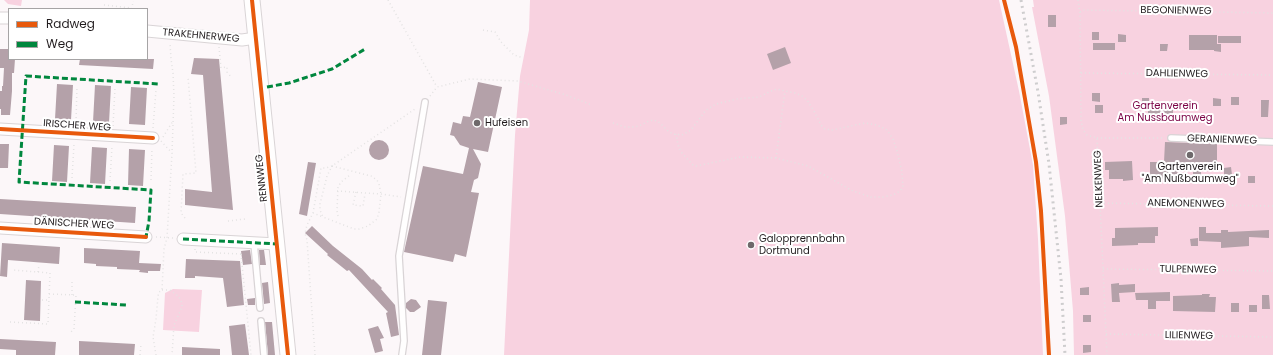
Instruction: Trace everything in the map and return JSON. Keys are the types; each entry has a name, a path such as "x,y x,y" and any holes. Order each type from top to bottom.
{"street":[{"name":"RENNWEG","path":"252,0 288,355"},
{"name":"TRAKEHNERWEG","path":"148,31 242,40 256,38"},
{"name":"IRISCHER WEG","path":"0,129 153,138"},
{"name":"DÄNISCHER WEG","path":"0,228 146,237"},
{"path":"183,239 277,244"}],"lane":[{"path":"402,355 404,341 400,256 425,102"},
{"name":"GERANIENWEG","path":"1171,138 1273,142"},
{"path":"254,243 260,308"},
{"path":"260,321 264,355"}],"path":[{"path":"388,0 437,87"},
{"path":"104,5 132,8 133,1"},
{"path":"483,30 495,32 501,42 514,55 523,58"},
{"path":"156,355 153,337 158,296 159,292 162,290 164,249 167,238 174,120 170,33"},
{"path":"219,52 221,68 227,67 227,72 232,78"},
{"path":"185,218 181,213 183,174 196,173 188,77"},
{"path":"315,355 307,240 305,233 313,213 321,168 332,166 425,102 437,87 470,78 518,81 592,104"},
{"path":"613,124 632,127 639,126 650,120 654,120 660,123 668,131 676,134 682,134 691,130 706,110 716,104 737,99 759,97 771,90 777,89 795,93 807,100 821,125 825,129 832,130 865,123 877,125 887,130 893,139 897,151 902,172 903,187 900,191 893,195 871,197 852,191 808,166 776,158 740,157 696,166 693,165 681,152 676,134"},
{"path":"776,158 785,91"},
{"path":"172,153 159,139 174,120"},
{"path":"1097,138 1158,138"},
{"path":"313,213 354,229 368,226 377,219 382,194 377,180 373,176 332,166"},
{"path":"323,217 320,210 320,204 327,176 332,166"},
{"path":"338,216 338,187 341,182 350,175"},
{"path":"337,191 382,194 409,198"},
{"path":"356,192 353,205 363,206 365,194"},
{"path":"228,221 246,219"},
{"path":"241,254 251,355"},
{"path":"38,272 39,265"},
{"path":"10,322 48,324 50,273 13,270"},
{"path":"72,282 72,295"},
{"path":"162,290 170,290 179,297 182,303 181,312 174,325 172,355"},
{"path":"49,294 76,295 74,329 71,332"},
{"path":"42,300 49,300"},
{"path":"140,355 141,344"}],"green space":[{"path":"4,0 22,0 21,6 8,4"},
{"name":"Galopprennbahn Dortmund","path":"530,0 999,0 1019,91 1033,165 1043,355 504,355 515,135 520,76 529,30"},
{"name":"Gartenverein Am Nussbaumweg","path":"1033,0 1273,0 1273,355 1074,355 1073,311 1065,216 1049,96 1032,7 1034,7"},
{"path":"173,289 202,290 199,332 163,330 165,293"}],"building":[{"path":"1048,15 1056,15 1056,27 1048,27"},
{"path":"1092,32 1099,32 1099,40 1092,40"},
{"path":"1118,34 1126,35 1126,42 1118,42"},
{"path":"1189,35 1217,35 1217,44 1221,44 1221,52 1214,50 1189,50"},
{"path":"1218,36 1241,36 1241,43 1218,43"},
{"path":"1093,43 1115,43 1115,50 1093,50"},
{"path":"1160,44 1168,44 1167,51 1160,51"},
{"path":"785,47 791,63 773,70 767,54"},
{"path":"0,49 8,49 8,60 15,60 14,73 12,73 10,115 1,115 0,91 2,91 3,86 4,68 0,68"},
{"path":"194,58 219,59 233,210 185,205 185,189 212,192 203,75 191,74"},
{"path":"154,59 153,69 79,65 80,60"},
{"path":"478,82 502,87 488,152 473,149 481,164 478,178 474,180 471,192 479,193 466,257 455,254 453,262 404,252 423,166 463,174 469,148 460,145 454,136 450,135 453,122 461,124 463,116 470,117"},
{"path":"57,84 73,85 71,120 55,119"},
{"path":"95,85 111,86 109,123 93,122"},
{"path":"131,87 147,88 145,125 129,124"},
{"path":"1092,93 1100,93 1100,102 1092,101"},
{"path":"1231,97 1239,97 1239,105 1231,105"},
{"path":"1142,98 1149,98 1149,106 1142,106"},
{"path":"1213,98 1221,99 1221,106 1213,106"},
{"path":"1261,100 1269,100 1268,117 1261,117"},
{"path":"1095,105 1103,105 1103,113 1095,113"},
{"path":"1148,107 1173,107 1173,116 1148,115"},
{"path":"1060,117 1067,117 1067,124 1060,125"},
{"path":"379,140 386,143 389,150 386,157 379,160 372,157 369,150 372,143"},
{"name":"Gartenverein \"Am Nußbaumweg\"","path":"1165,142 1217,144 1217,162 1201,162 1201,175 1193,175 1193,163 1179,163 1179,166 1177,166 1178,182 1169,182 1169,179 1150,178 1150,162 1164,162"},
{"path":"0,144 9,144 8,168 0,168"},
{"path":"54,145 69,146 67,182 52,181"},
{"path":"92,147 107,148 105,184 90,183"},
{"path":"129,149 145,150 143,186 128,185"},
{"path":"1132,161 1133,180 1123,181 1123,179 1109,179 1109,170 1105,170 1105,162"},
{"path":"308,162 316,163 307,216 299,214"},
{"path":"1231,167 1232,175 1224,176 1224,168"},
{"path":"1248,176 1255,176 1255,183 1248,183"},
{"path":"0,199 136,207 135,223 0,214"},
{"path":"312,226 382,288 381,289 395,305 399,335 391,337 386,313 388,312 349,270 347,271 327,255 328,254 305,233"},
{"path":"1158,227 1158,236 1155,236 1155,243 1112,246 1112,238 1115,238 1115,228"},
{"path":"1199,227 1206,227 1206,233 1221,233 1221,230 1228,230 1228,232 1269,230 1269,238 1249,237 1249,246 1221,248 1221,242 1199,241"},
{"path":"1198,238 1198,246 1191,246 1190,239"},
{"path":"2,243 60,247 59,264 8,260 7,277 0,276"},
{"path":"84,248 140,251 139,263 161,264 160,271 148,271 148,273 139,272 140,270 117,269 117,267 96,266 96,264 84,263"},
{"path":"250,250 252,264 243,265 241,251"},
{"path":"259,250 264,250 266,265 260,265"},
{"path":"186,259 240,261 244,305 227,307 223,278 195,276 195,278 185,278"},
{"path":"26,280 41,281 40,321 24,320"},
{"path":"268,282 270,303 264,304 262,283"},
{"path":"1119,283 1119,285 1135,284 1135,292 1119,293 1120,302 1112,302 1111,284"},
{"path":"1089,287 1089,295 1080,295 1080,288"},
{"path":"1170,292 1170,301 1156,301 1156,309 1148,309 1148,300 1136,300 1135,293"},
{"path":"1210,294 1209,297 1216,297 1215,312 1173,311 1173,296"},
{"path":"1262,295 1269,295 1270,309 1262,309"},
{"path":"255,298 255,305 248,305 247,299"},
{"path":"411,299 416,300 421,307 414,312 410,312 406,308 406,303"},
{"path":"428,300 447,302 441,355 422,355"},
{"path":"1231,303 1239,303 1239,312 1231,312"},
{"path":"1249,305 1257,305 1257,312 1249,312"},
{"path":"1083,315 1091,315 1091,322 1083,322"},
{"path":"265,322 272,322 275,355 268,355"},
{"path":"245,324 249,355 232,355 229,326"},
{"path":"378,326 384,338 380,339 383,351 375,353 368,329"},
{"path":"0,339 56,342 55,355 16,355 16,350 0,349"},
{"path":"79,341 135,344 134,355 79,355"},
{"path":"1083,345 1091,345 1091,352 1083,353"},
{"path":"182,347 220,349 220,355 182,355"}],"railway":[{"path":"1021,0 1038,92 1049,164 1061,279 1065,355"}],"marked path":[{"path":"267,87 289,83 332,69 365,49"},
{"path":"144,236 146,237 149,221 151,190 19,182 26,76 159,84"},
{"path":"183,239 277,244"},
{"path":"75,302 126,305"}],"cycle path":[{"path":"252,0 288,355"},
{"path":"1004,0 1016,47 1036,162 1041,211 1049,355"},
{"path":"0,129 153,138"},
{"path":"0,228 146,237"}],"place":[{"name":"Hufeisen","path":"477,123"},
{"name":"Gartenverein \"Am Nußbaumweg\"","path":"1190,155"},
{"name":"Galopprennbahn Dortmund","path":"751,245"}]}
